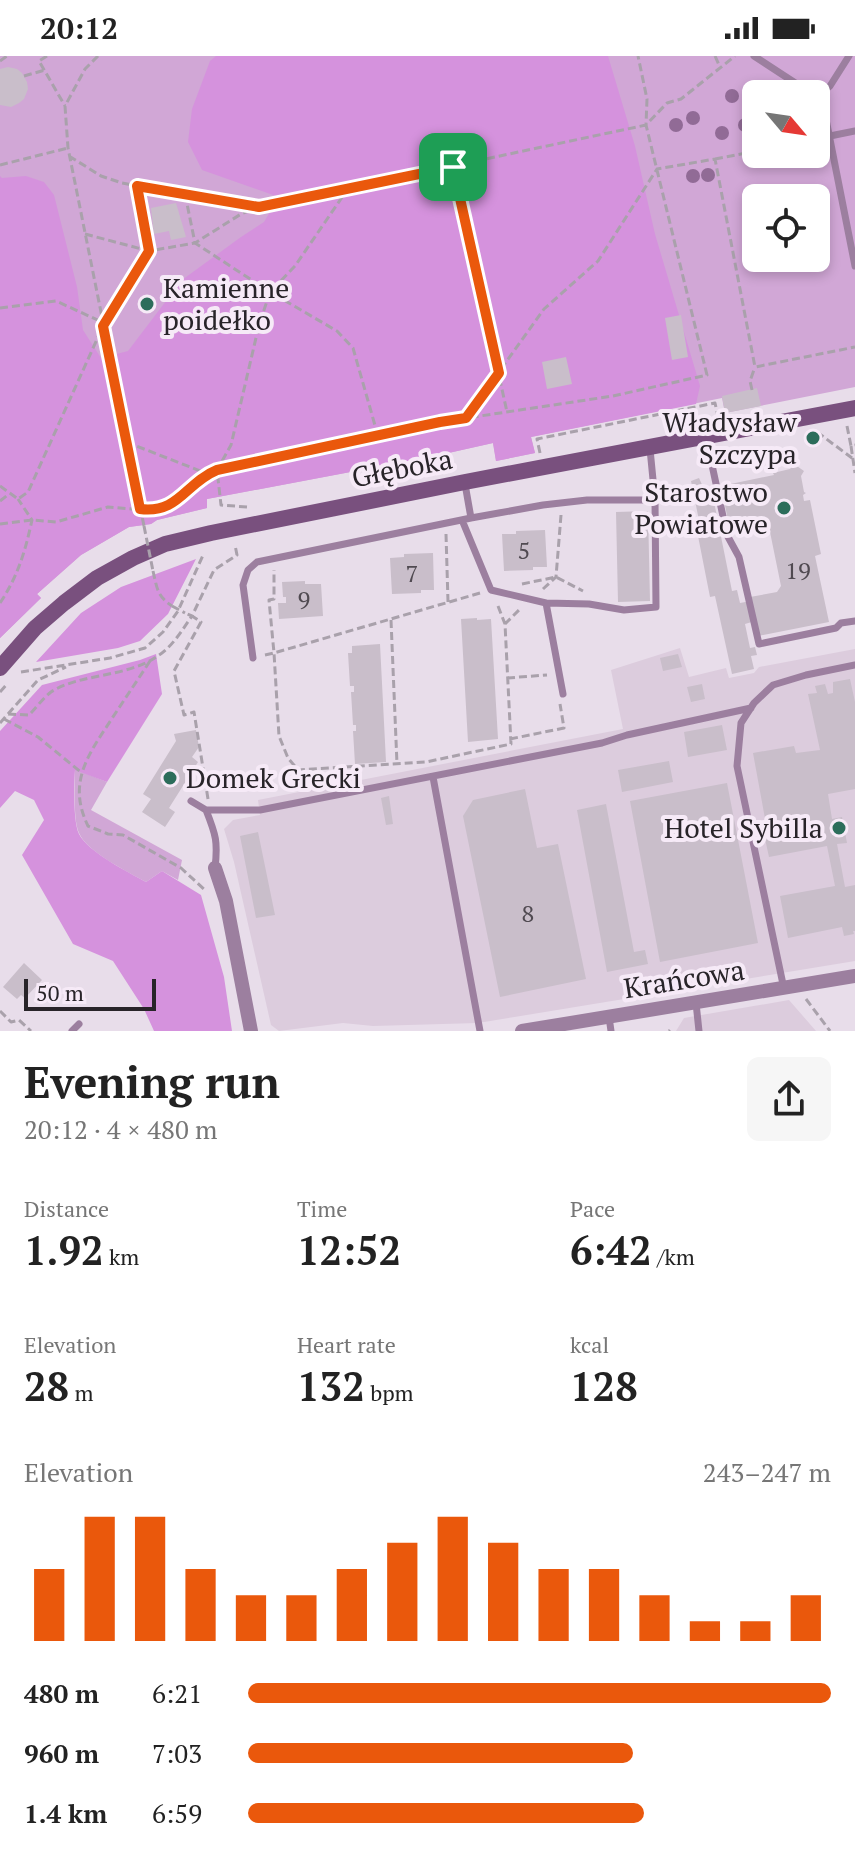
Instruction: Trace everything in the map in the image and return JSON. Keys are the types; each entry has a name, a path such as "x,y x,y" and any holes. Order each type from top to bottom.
{"main road":[{"name":"Głęboka","path":"0,668 35,628 97,578 165,544 465,482 855,408"}],"street":[{"path":"215,868 226,901 251,1031"},
{"name":"Krańcowa","path":"522,1031 610,1024 696,1003 855,976"}],"lane":[{"path":"754,56 791,80"},
{"path":"830,86 849,56"},
{"path":"855,131 830,136 855,266"},
{"path":"706,436 727,535 739,557 759,644 855,621"},
{"path":"462,520 491,590 546,603 589,604 624,610 656,607 655,500 650,447"},
{"path":"465,482 471,518"},
{"path":"253,658 243,585 248,570 257,562 471,518 562,503 655,500"},
{"path":"546,603 563,694"},
{"path":"784,989 737,766 741,723 754,703 773,685 855,665"},
{"path":"191,801 206,810 260,810 602,743 751,708"},
{"path":"433,777 480,1031"},
{"path":"206,810 216,834 215,868"},
{"path":"696,1003 699,1031"},
{"path":"72,1031 79,1024"}],"path":[{"path":"0,61 7,56"},
{"path":"47,56 39,61 65,106 69,156 157,590 161,599 201,622 174,671 184,715 194,712 209,797 206,810"},
{"path":"65,106 85,69 98,56"},
{"path":"0,524 32,520 56,522 108,507 155,511 168,507 217,470 440,422 613,396 707,375 646,125 647,99 638,56"},
{"path":"715,56 720,68"},
{"path":"85,234 149,251 195,243 241,214 259,207 646,125 667,103 681,99 735,56"},
{"path":"24,76 45,70"},
{"path":"0,165 68,148"},
{"path":"466,418 544,309 598,261 657,169 742,154"},
{"path":"69,156 101,176 122,183 259,207"},
{"path":"715,159 755,367 750,381 752,390"},
{"path":"453,167 507,412"},
{"path":"18,499 28,492 102,324 149,251 137,186"},
{"path":"249,508 221,505 217,470 231,445 259,325 270,292 295,266 347,190"},
{"path":"185,194 195,243 337,331 353,348 378,436"},
{"path":"0,308 56,301 102,324"},
{"path":"755,367 855,347"},
{"path":"541,454 537,439 715,403 718,418"},
{"path":"847,426 853,446 855,473"},
{"path":"817,432 852,458"},
{"path":"126,442 208,474"},
{"path":"0,486 18,499 32,520 16,577 0,603"},
{"path":"0,501 9,494"},
{"path":"505,624 556,577 562,503"},
{"path":"446,524 448,602"},
{"path":"8,714 29,715 51,692 71,683 119,673 161,655 192,616 214,570 237,555 235,544"},
{"path":"17,673 110,658 145,648 163,632 178,611 204,551"},
{"path":"274,558 274,599 269,600 279,736 288,758 298,770 426,762 511,744 505,624 491,590"},
{"path":"253,658 491,590 556,577 582,590"},
{"path":"390,619 397,764"},
{"path":"150,661 87,756 82,773 81,804 88,826 108,834 123,835 181,868 193,879"},
{"path":"71,665 38,680 2,721 38,737 82,773"},
{"path":"507,678 559,674"},
{"path":"510,739 564,728 559,697 563,694"},
{"path":"803,994 830,1031"},
{"path":"0,1011 11,1022 19,1020 31,1031"}],"shaded area":[{"path":"0,56 855,56 855,387 725,413 722,398 531,437 535,453 496,461 493,443 207,499 207,508 129,527 81,555 37,594 41,598 0,638"},
{"path":"216,56 608,56 635,146 655,234 700,386 696,404 531,437 535,453 496,461 493,443 207,499 207,508 129,527 81,555 37,594 41,598 0,638 0,176 26,176 44,182 54,195 77,287 83,330 101,358 128,351 182,280 264,222 279,197 202,170 188,142 192,109 210,61"},
{"path":"196,559 168,614 140,641 118,648 36,662 81,613 121,587"},
{"path":"680,648 689,677 726,668 729,678 754,673 759,667 855,649 855,961 478,1023 373,1026 343,1023 279,1031 271,1025 224,829 233,820 260,815 258,800 623,729 611,670"},
{"path":"156,654 162,694 107,782 75,770 77,828 91,848 146,882 162,871 201,895 224,977 232,1031 154,1031 144,1009 113,961 73,944 22,855 44,820 34,800 15,791 0,808 0,731 42,685"},
{"path":"75,769 107,782 91,810 182,860 178,880 162,871 146,882 109,861 83,840 76,820"},
{"path":"789,1000 816,1031 676,1031 684,1018"}],"building":[{"path":"8,67 22,73 28,89 24,99 11,107 0,105 0,69"},
{"path":"176,203 186,237 171,240 169,231 154,234 151,208"},
{"path":"681,315 688,357 672,360 665,318"},
{"path":"566,357 572,384 547,389 542,362"},
{"path":"757,388 761,406 725,413 722,396"},
{"path":"794,464 804,471 801,476 806,493 803,495 804,501 810,500 821,554 815,556 829,622 758,636 755,621 745,624 750,648 755,647 757,655 751,656 754,669 732,674 715,596 710,597 691,481 699,478 704,489 711,487 732,591 737,590 740,603 751,601 750,597 777,592 781,586 770,532 765,533 762,518 729,525 721,486 774,475 790,469"},
{"path":"648,511 650,601 618,602 616,512"},
{"path":"545,530 547,567 504,571 502,534"},
{"path":"433,553 434,590 392,594 390,558"},
{"path":"305,581 305,584 321,584 323,616 279,619 278,603 286,603 282,582"},
{"path":"461,619 491,619 498,739 468,742"},
{"path":"380,644 386,762 355,764 353,731 356,731 356,725 353,725 351,692 354,692 354,686 350,686 348,653 352,653 352,646"},
{"path":"678,654 682,667 663,671 660,658"},
{"path":"850,679 855,702 855,789 828,794 832,819 842,817 847,843 837,844 845,887 855,885 855,931 844,936 842,927 788,938 780,896 835,886 827,846 769,857 753,753 794,746 796,753 820,750 808,694 817,693 815,686 825,684 828,694 833,693 833,682"},
{"path":"702,684 705,699 691,702 687,687"},
{"path":"722,725 727,750 688,757 684,732"},
{"name":"Domek Grecki","path":"196,730 199,747 192,757 198,762 169,808 175,812 165,827 142,812 151,799 143,794 176,741 174,734"},
{"path":"669,761 673,782 622,792 618,770"},
{"path":"727,783 758,943 660,962 630,801"},
{"path":"525,789 537,848 558,844 586,979 500,997 463,816 473,800"},
{"path":"389,796 393,824 386,825 381,798"},
{"path":"606,804 634,952 645,950 648,964 607,972 577,810"},
{"path":"258,832 275,915 256,918 240,836"},
{"path":"24,963 42,980 25,998 21,995 17,999 3,987"}],"place":[{"name":"Kamienne poidełko","path":"147,304"},
{"name":"Władysław Szczypa","path":"813,438"},
{"name":"Starostwo Powiatowe","path":"784,508"},
{"name":"Domek Grecki","path":"170,778"},
{"name":"Hotel Sybilla","path":"839,828"}],"route":[{"path":"453,167 499,373 466,418 217,470 168,507 155,511 140,509 103,326 149,251 137,186 259,207 453,167"}]}
